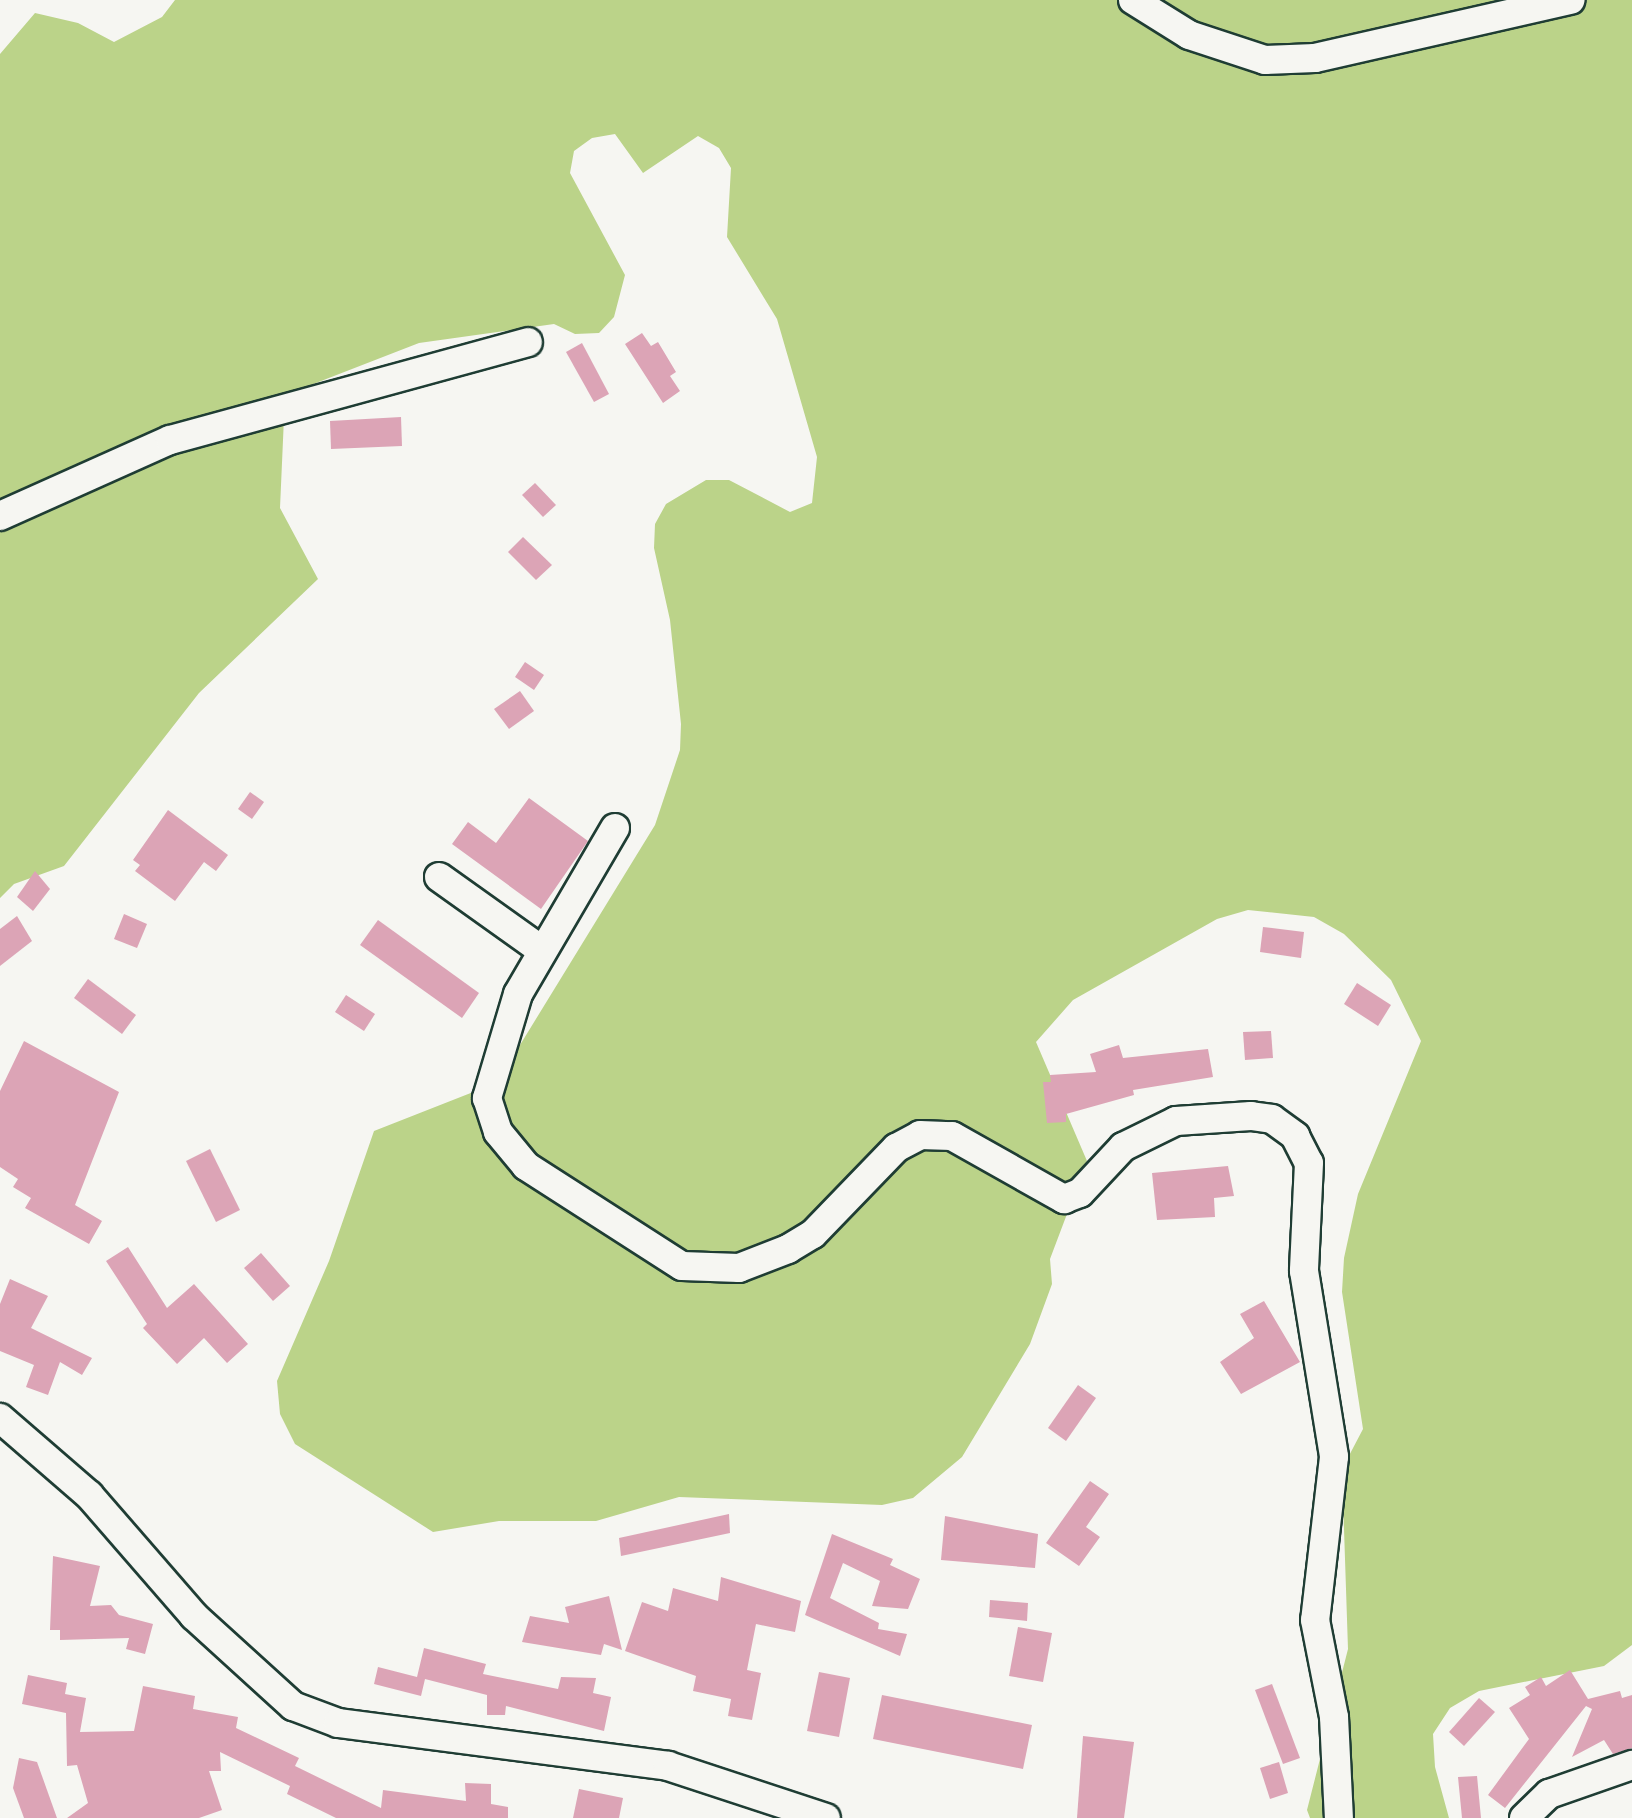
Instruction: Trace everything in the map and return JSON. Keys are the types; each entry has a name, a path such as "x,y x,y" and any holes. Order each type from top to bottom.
{"street":[{"path":"1133,0 1189,35 1265,60 1315,58 1571,0"},
{"path":"0,516 170,440 528,342"},
{"path":"615,828 540,949 492,1068 487,1098 498,1132 526,1166 563,1195 682,1266 739,1268 801,1242 896,1148 920,1135 952,1136 1064,1199 1080,1193 1123,1147 1176,1121 1251,1116 1272,1119 1295,1136 1309,1163 1307,1302 1334,1457 1315,1620 1334,1717 1339,1818"},
{"path":"439,877 540,949"},
{"path":"0,1418 89,1495 204,1626 293,1706 338,1723 668,1766 826,1818"},
{"path":"1524,1818 1549,1794 1632,1765"}],"green space":[{"path":"175,0 1632,0 1632,1645 1604,1666 1479,1691 1450,1708 1433,1734 1435,1767 1449,1818 1310,1818 1307,1810 1348,1649 1342,1469 1363,1429 1342,1292 1344,1258 1358,1194 1421,1041 1391,980 1344,934 1314,917 1248,910 1217,919 1073,1000 1036,1042 1087,1161 1050,1259 1052,1284 1030,1344 962,1457 913,1498 882,1505 679,1497 596,1521 499,1521 433,1532 295,1444 280,1414 277,1381 329,1261 374,1131 486,1087 512,1058 655,825 680,750 681,724 670,620 654,548 655,524 666,504 706,480 729,480 790,512 812,503 817,457 777,319 727,237 731,168 719,148 698,136 643,173 615,134 592,138 574,151 570,173 625,275 614,317 599,333 575,334 554,324 419,343 285,395 280,508 318,579 199,693 64,866 14,884 0,898 0,54 35,13 78,23 114,42 162,17"}],"building":[{"path":"642,333 651,346 658,342 676,372 670,376 680,391 663,403 625,344"},
{"path":"582,343 609,394 594,402 566,352"},
{"path":"401,417 402,446 331,449 330,421"},
{"path":"535,483 556,505 543,517 522,495"},
{"path":"523,537 552,565 536,580 508,552"},
{"path":"525,662 544,675 534,690 515,677"},
{"path":"520,691 534,711 509,729 494,709"},
{"path":"250,792 264,802 252,819 238,809"},
{"path":"529,798 588,841 541,909 452,844 468,822 496,843"},
{"path":"168,810 228,855 216,871 204,862 175,901 135,871 140,865 133,860"},
{"path":"35,871 50,889 33,911 17,897"},
{"path":"124,914 147,924 137,948 114,939"},
{"path":"17,916 32,941 0,966 0,929"},
{"path":"378,920 479,993 462,1018 360,945"},
{"path":"1263,927 1304,932 1301,958 1260,952"},
{"path":"88,979 136,1015 122,1034 74,998"},
{"path":"1357,983 1391,1005 1378,1026 1344,1004"},
{"path":"346,995 375,1014 364,1031 335,1012"},
{"path":"1271,1031 1273,1058 1245,1060 1243,1032"},
{"path":"24,1041 119,1092 75,1205 102,1221 89,1244 25,1208 31,1198 13,1187 18,1179 0,1167 0,1091"},
{"path":"1119,1045 1123,1058 1208,1049 1213,1077 1133,1090 1134,1095 1066,1114 1066,1122 1047,1123 1043,1082 1051,1082 1050,1075 1096,1072 1090,1054"},
{"path":"210,1149 240,1210 216,1222 186,1161"},
{"path":"1228,1166 1234,1196 1214,1198 1215,1217 1157,1220 1152,1173"},
{"path":"128,1247 167,1308 194,1284 248,1344 227,1363 204,1338 177,1364 143,1328 147,1324 106,1261"},
{"path":"261,1253 290,1286 273,1301 244,1268"},
{"path":"10,1279 48,1296 31,1328 92,1358 82,1375 60,1362 48,1395 26,1387 34,1365 0,1351 0,1304"},
{"path":"1264,1301 1300,1362 1241,1394 1220,1362 1254,1338 1240,1314"},
{"path":"1078,1385 1096,1398 1066,1441 1048,1428"},
{"path":"1090,1481 1109,1494 1086,1527 1100,1537 1079,1566 1046,1543"},
{"path":"729,1514 730,1533 621,1556 619,1538"},
{"path":"945,1516 1038,1534 1035,1568 941,1560"},
{"path":"832,1534 893,1559 890,1565 920,1579 908,1609 872,1606 880,1581 843,1563 830,1598 879,1623 878,1629 907,1634 900,1656 805,1615"},
{"path":"53,1556 100,1566 90,1606 111,1605 119,1615 153,1624 145,1654 126,1649 129,1638 60,1640 60,1630 50,1630"},
{"path":"721,1577 801,1601 795,1632 756,1624 747,1670 761,1673 752,1720 728,1716 731,1699 693,1691 696,1676 625,1651 642,1602 668,1611 673,1588 718,1601"},
{"path":"609,1596 622,1650 604,1644 601,1655 522,1642 530,1616 569,1623 565,1607"},
{"path":"990,1600 1028,1603 1027,1621 989,1617"},
{"path":"1018,1627 1052,1633 1043,1682 1009,1676"},
{"path":"424,1648 486,1664 483,1674 558,1689 561,1677 596,1678 593,1693 611,1697 604,1731 506,1706 505,1715 487,1715 487,1695 425,1679 421,1696 374,1684 378,1667 417,1677"},
{"path":"1570,1670 1588,1699 1620,1691 1622,1698 1632,1695 1632,1748 1613,1754 1604,1740 1572,1757 1592,1709 1586,1706 1505,1808 1488,1795 1529,1739 1509,1708 1530,1695 1525,1687 1541,1677 1546,1686"},
{"path":"819,1672 850,1678 839,1737 807,1731"},
{"path":"28,1675 67,1683 65,1694 86,1698 80,1732 134,1731 143,1686 195,1696 193,1709 238,1717 236,1728 299,1758 295,1766 381,1808 383,1790 466,1801 465,1783 491,1784 491,1804 508,1807 508,1818 336,1818 287,1794 290,1786 220,1752 221,1771 209,1771 222,1810 199,1818 67,1818 88,1803 77,1765 67,1766 66,1713 22,1704"},
{"path":"1272,1684 1300,1758 1283,1764 1255,1690"},
{"path":"882,1695 1032,1725 1023,1769 873,1739"},
{"path":"1479,1698 1495,1712 1464,1746 1449,1732"},
{"path":"1083,1736 1134,1742 1124,1818 1077,1818"},
{"path":"19,1758 37,1762 57,1818 24,1818 13,1788"},
{"path":"1279,1762 1288,1793 1270,1799 1260,1768"},
{"path":"1477,1776 1481,1818 1462,1818 1458,1777"},
{"path":"579,1789 623,1798 619,1818 573,1818"}]}
